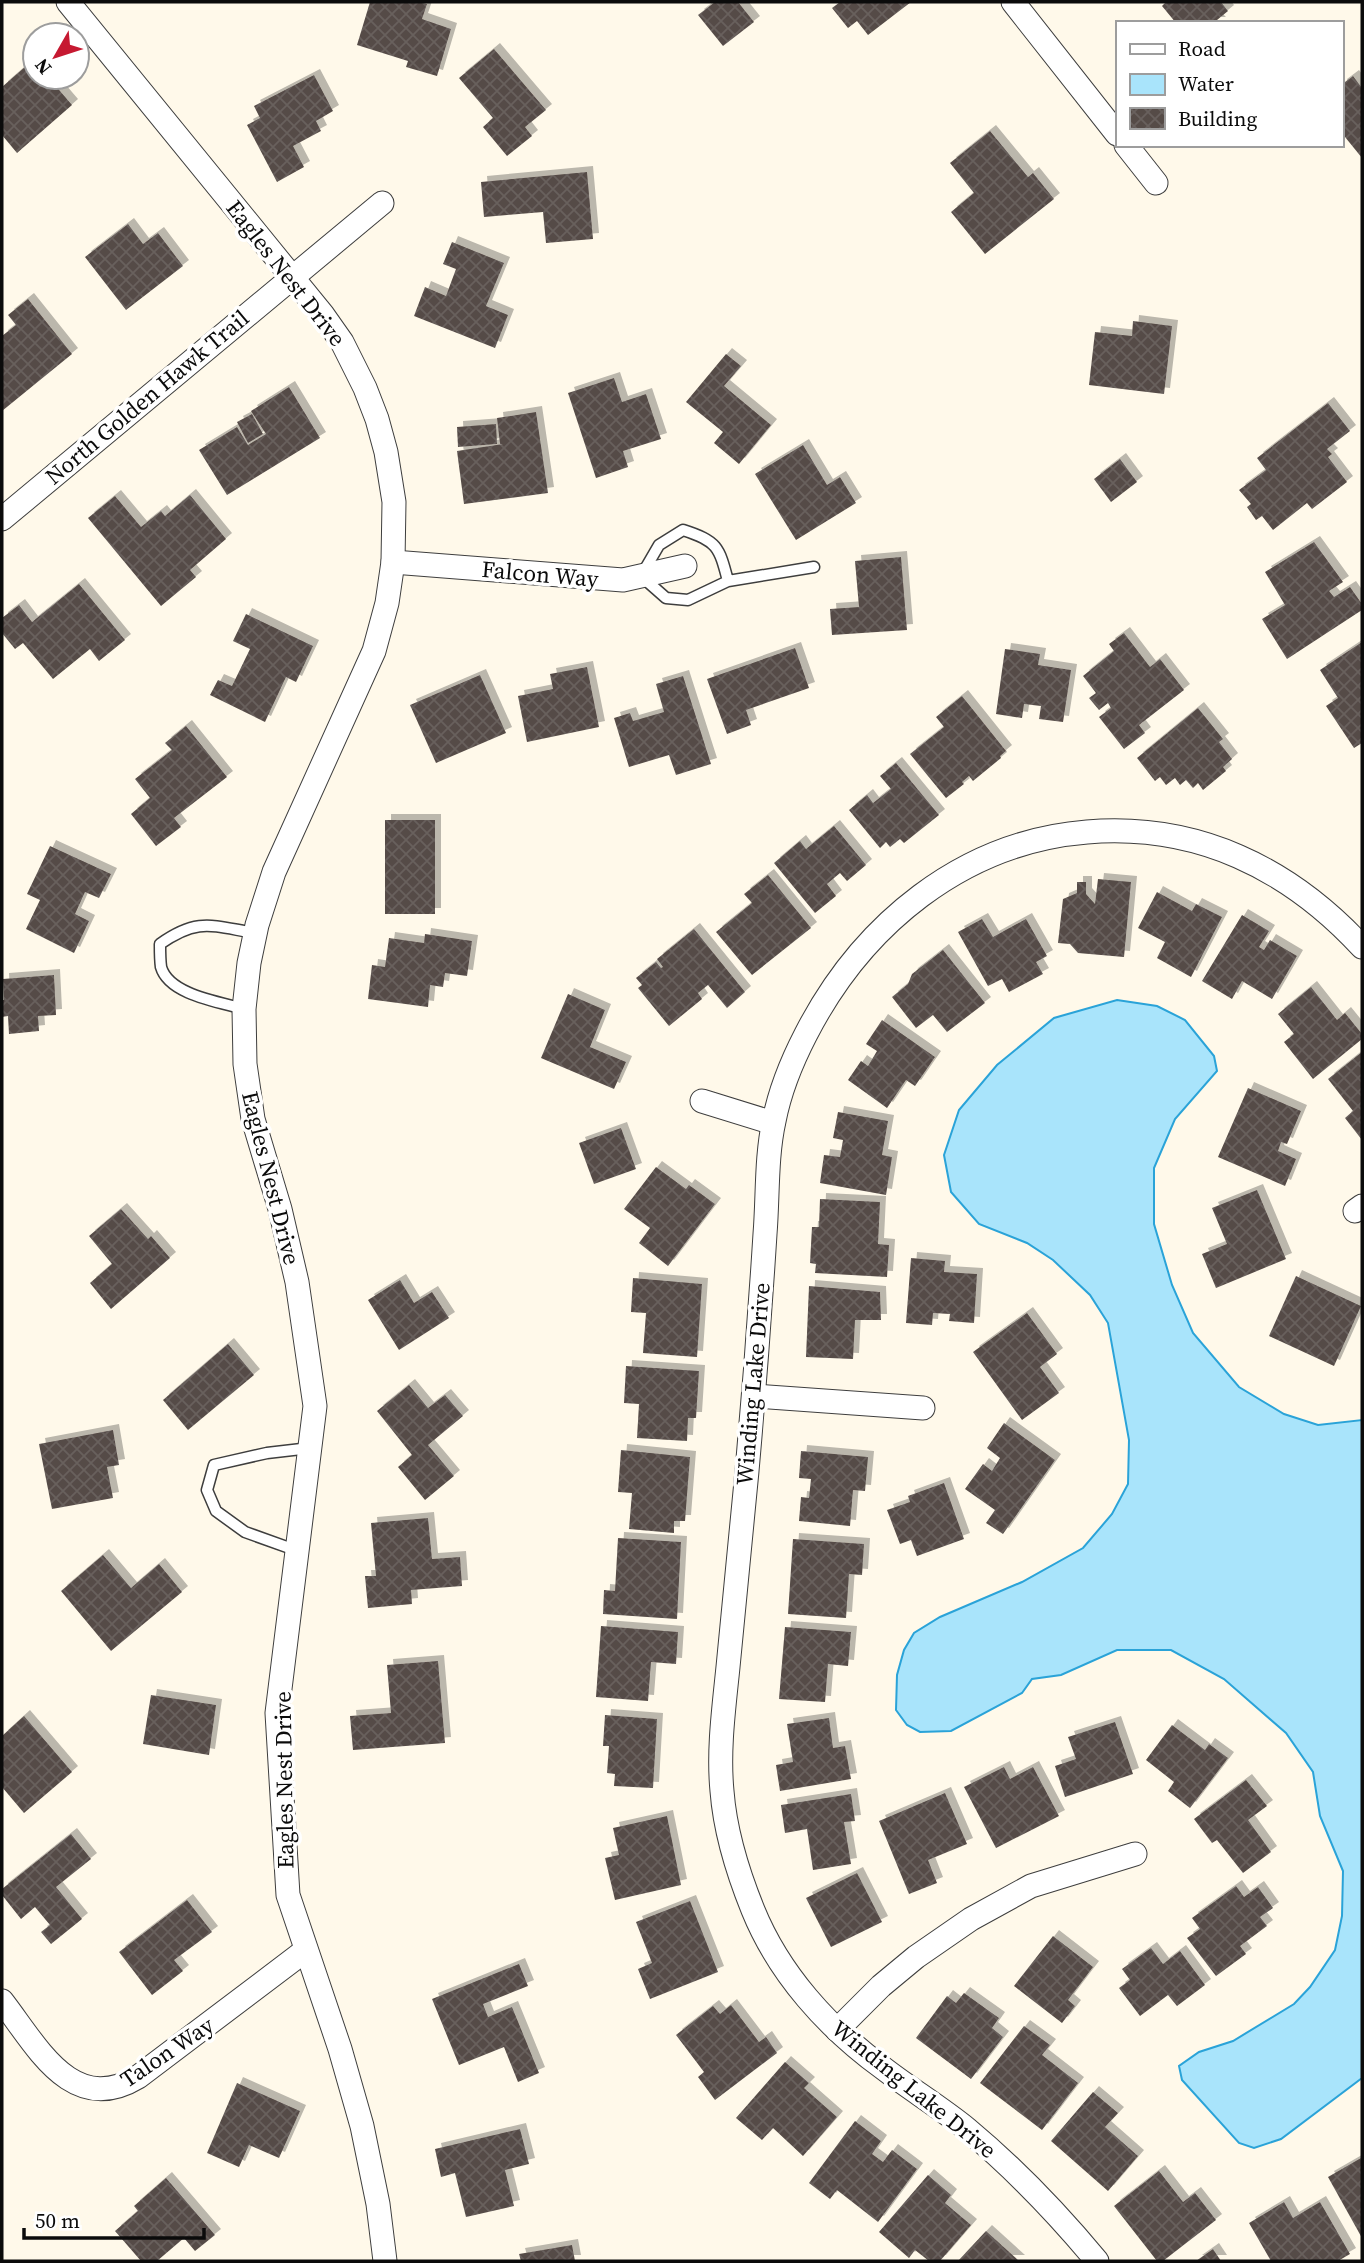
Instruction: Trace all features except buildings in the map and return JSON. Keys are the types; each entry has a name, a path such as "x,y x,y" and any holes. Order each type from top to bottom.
{"street":[{"name":"Eagles Nest Drive","path":"68,2 292,276 342,342 365,387 377,419 386,452 394,502 393,562 387,603 374,651 274,872 255,933 244,1009 245,1064 253,1119 280,1209 297,1282 315,1406 277,1713 288,1895 340,2049 362,2126 378,2204 385,2261"},
{"path":"1013,2 1116,133"},
{"path":"1128,147 1156,183"},
{"name":"North Golden Hawk Trail","path":"2,519 382,203"},
{"name":"Falcon Way","path":"393,562 623,580 685,566"},
{"name":"Winding Lake Drive","path":"1097,2261 1058,2214 1012,2167 961,2124 877,2064 837,2030 807,1999 781,1964 755,1916 740,1874 721,1788 722,1729 754,1396 773,1123 795,1056 820,1008 859,953 896,915 947,877 985,857 1025,843 1066,834 1106,830 1149,832 1191,840 1231,852 1270,870 1306,894 1338,921 1362,947"},
{"path":"702,1101 773,1123"},
{"path":"754,1396 923,1408"},
{"path":"837,2030 881,1986 916,1957 971,1919 1031,1886 1135,1854"},
{"name":"Talon Way","path":"2,2001 57,2071 71,2082 107,2090 124,2086 138,2077 306,1950"}],"lane":[{"path":"728,581 722,556 708,538 682,530 659,545 641,576 666,598 688,600 728,581 814,567"},
{"path":"244,1009 193,994 174,985 162,968 160,944 187,927 207,925 255,933"},
{"path":"298,1551 245,1532 216,1511 207,1490 214,1465 267,1453 310,1448"}],"water":[{"path":"1117,1000 1157,1006 1185,1020 1214,1056 1217,1071 1175,1119 1154,1168 1154,1224 1172,1285 1193,1333 1239,1387 1284,1414 1318,1425 1362,1420 1362,2078 1281,2139 1254,2148 1239,2143 1182,2080 1179,2066 1199,2052 1233,2041 1294,2004 1310,1987 1335,1950 1342,1916 1343,1871 1320,1816 1313,1772 1286,1733 1224,1679 1171,1650 1117,1650 1061,1675 1032,1679 1022,1693 951,1731 920,1732 907,1725 896,1710 897,1675 904,1650 914,1633 940,1617 1022,1582 1083,1548 1112,1514 1128,1484 1129,1440 1108,1323 1090,1295 1053,1260 1027,1243 979,1224 951,1192 944,1155 959,1110 997,1065 1054,1018"}]}
